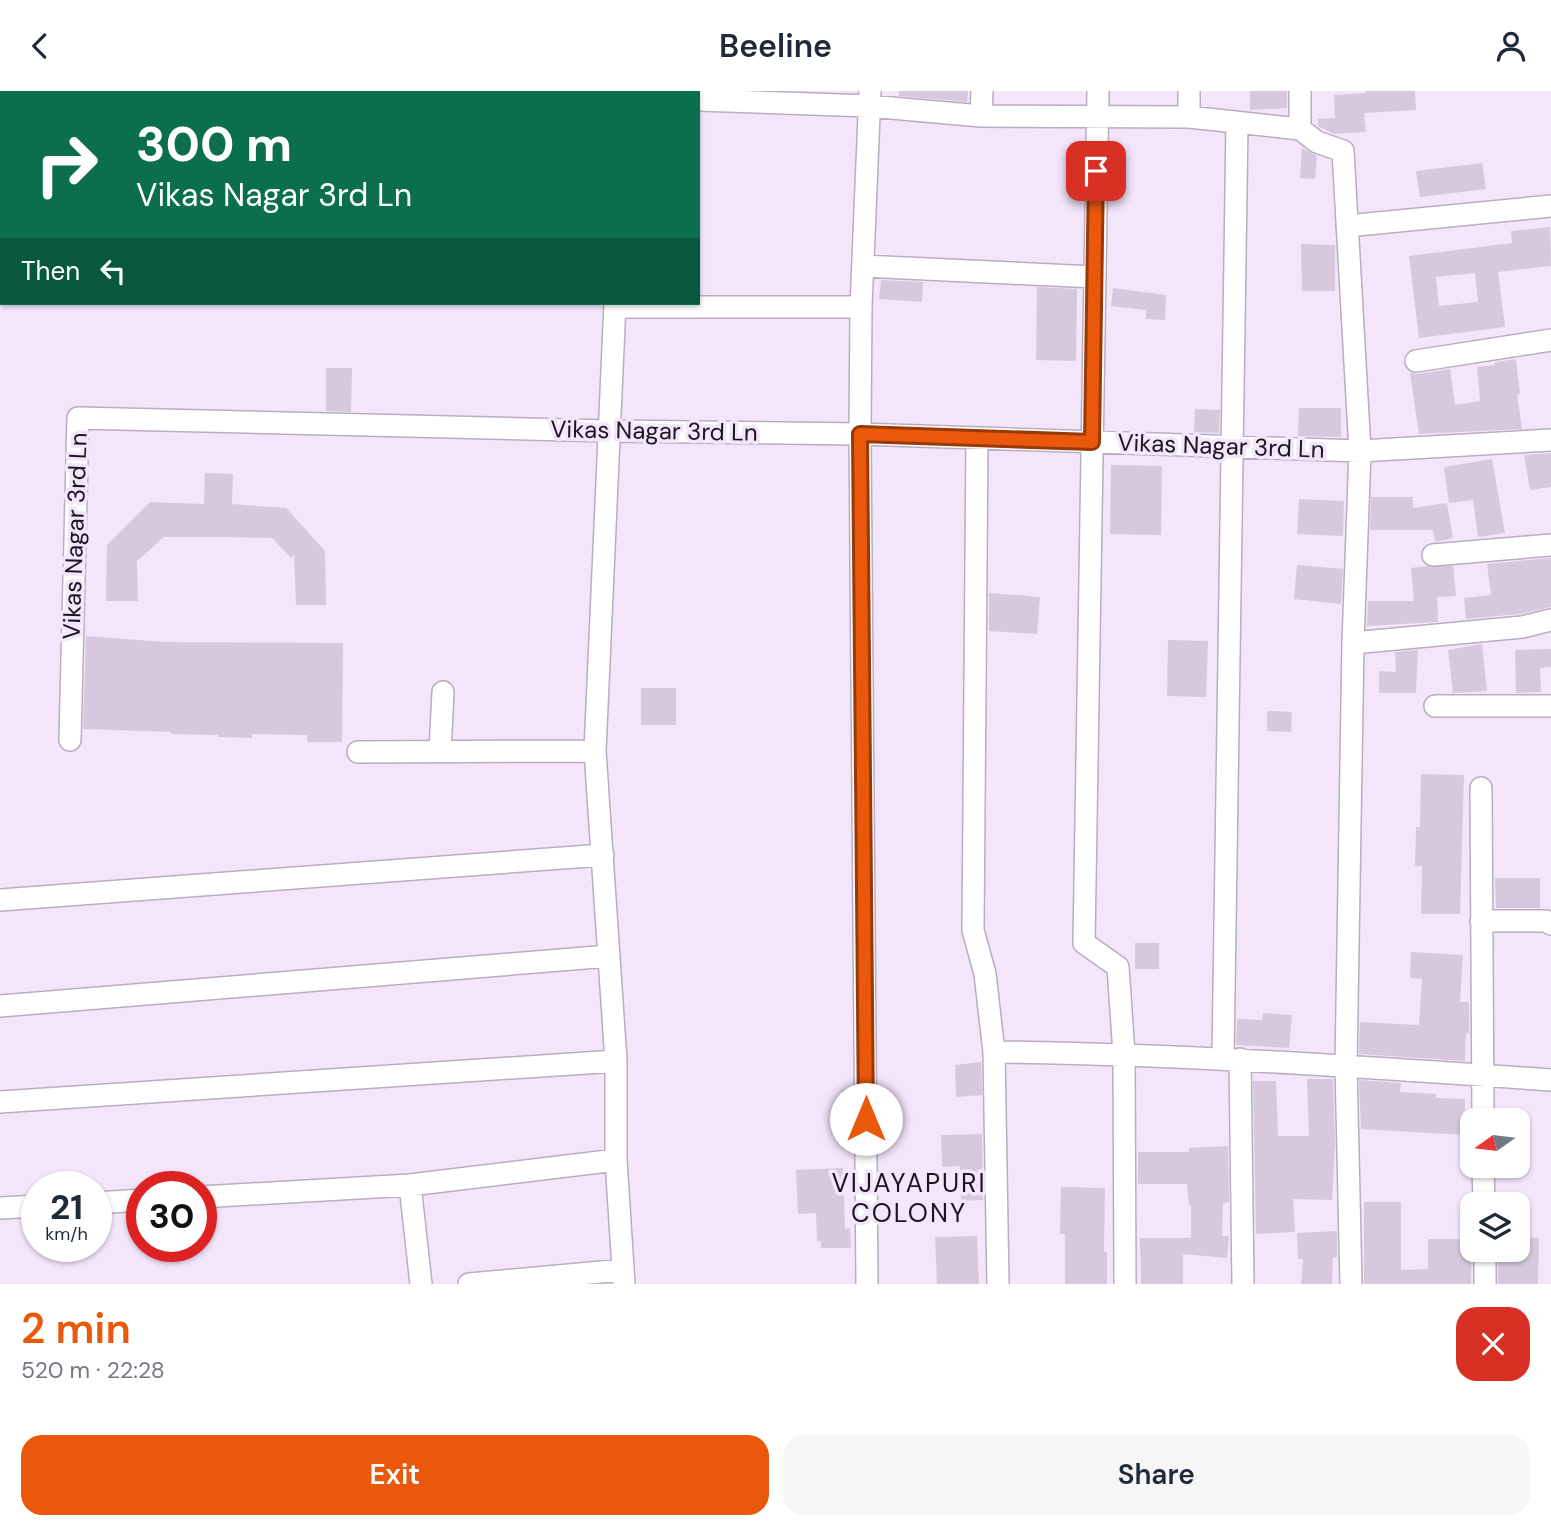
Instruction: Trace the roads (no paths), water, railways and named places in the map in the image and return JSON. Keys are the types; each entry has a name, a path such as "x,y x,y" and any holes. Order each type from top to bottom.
{"street":[{"path":"981,116 982,91"},
{"path":"1098,91 1084,943 1118,967 1124,1054 1125,1284"},
{"path":"1189,91 1189,117"},
{"path":"1300,91 1300,129"},
{"path":"867,1284 860,434 869,99"},
{"path":"700,100 869,99 981,116 1189,117 1300,129 1317,142 1343,151 1360,451 1353,643 1346,1066 1351,1284"},
{"path":"1237,123 1231,446 1231,1059 1243,1284"},
{"path":"1347,226 1551,207"},
{"path":"863,266 1094,277"},
{"path":"468,1284 624,1277 616,1160 617,1061 595,751 615,305 862,307"},
{"path":"1416,361 1551,340"},
{"name":"Vikas Nagar 3rd Ln","path":"70,740 78,418 977,437 1360,451 1551,440"},
{"path":"977,437 973,930 985,974 994,1052 998,1284"},
{"path":"1433,555 1551,545"},
{"path":"1353,643 1522,627 1551,619"},
{"path":"440,752 443,692"},
{"path":"1435,706 1551,706"},
{"path":"358,752 595,751"},
{"path":"1481,787 1483,1108"},
{"path":"0,900 603,855"},
{"path":"1481,921 1546,921 1551,924"},
{"path":"0,1006 609,956"},
{"path":"994,1052 1231,1059 1482,1075 1551,1074"},
{"path":"0,1102 617,1061"},
{"path":"217,1195 410,1185 616,1160"},
{"path":"410,1185 421,1284"},
{"path":"0,1208 21,1207"},
{"path":"1485,1262 1485,1284"}],"district":[{"name":"VIJAYAPURI COLONY","path":"909,1198"}]}
